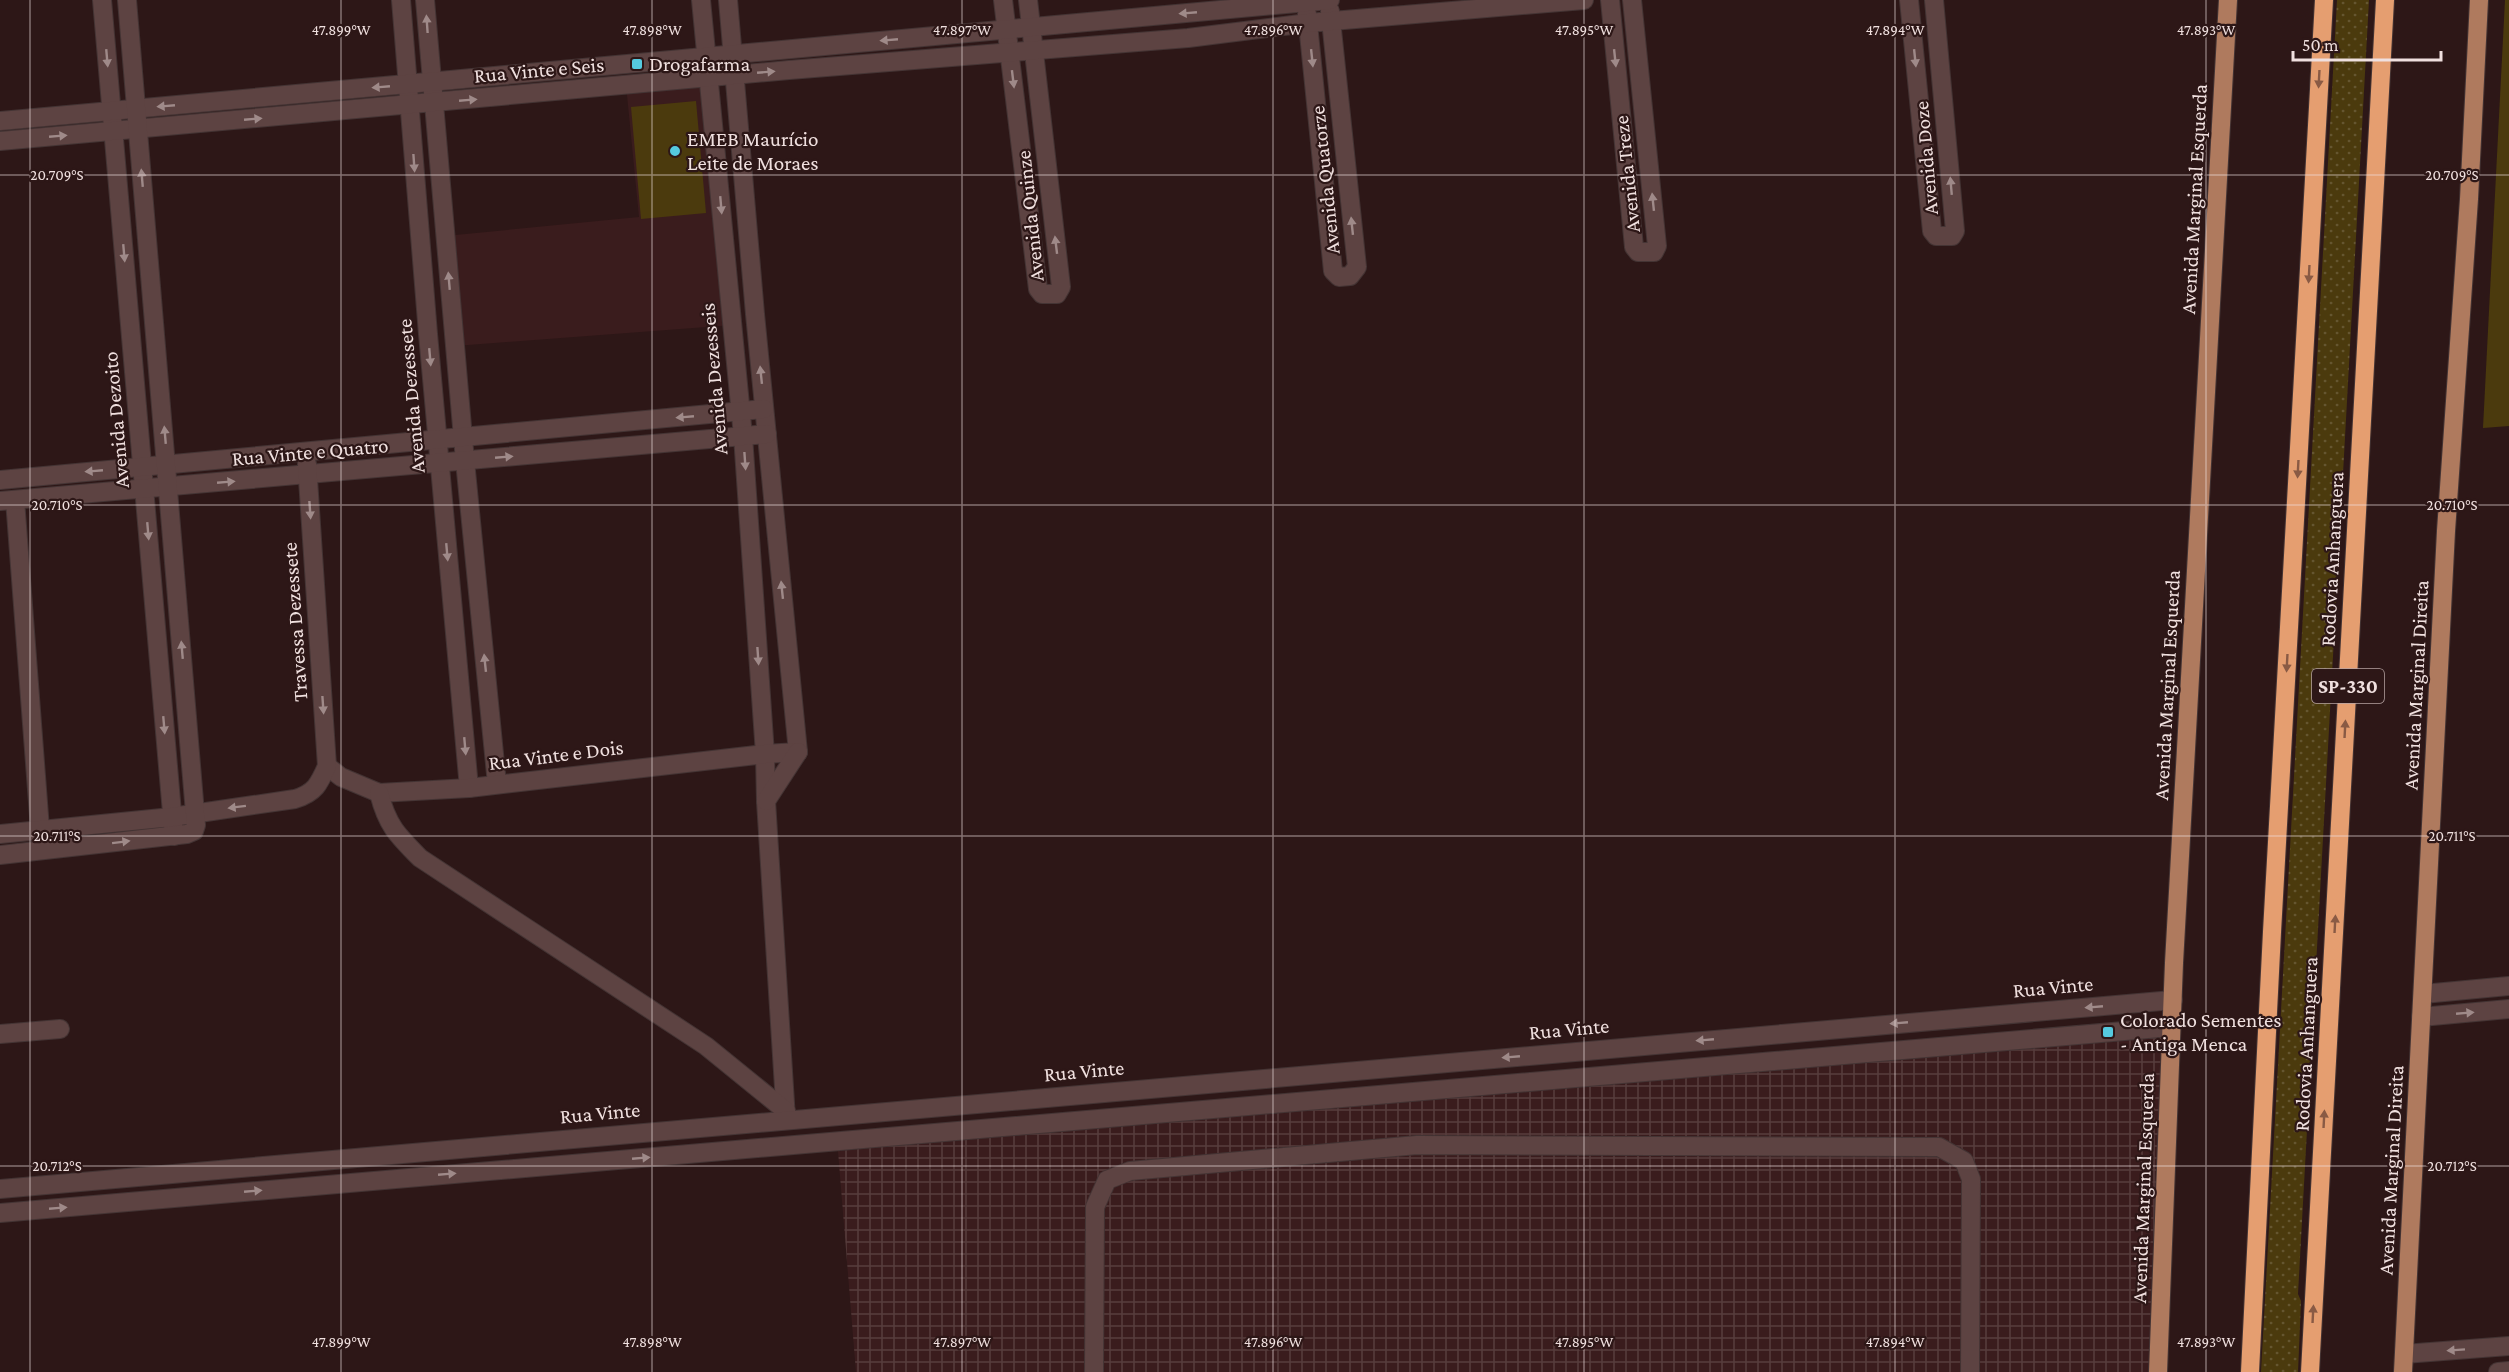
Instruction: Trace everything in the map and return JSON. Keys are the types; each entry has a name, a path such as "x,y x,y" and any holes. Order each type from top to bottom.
{"highway":[{"name":"Rodovia Anhanguera","path":"2250,1372 2272,920 2324,0"},
{"name":"Rodovia Anhanguera","path":"2310,1372 2385,0"}],"main road":[{"name":"Avenida Marginal Esquerda","path":"2158,1372 2171,1027 2228,0"},
{"name":"Avenida Marginal Direita","path":"2403,1363 2446,531 2469,199 2479,0"}],"street":[{"name":"Avenida Dezoito","path":"102,0 173,826"},
{"path":"0,855 41,851 195,822 127,0"},
{"name":"Avenida Dezessete","path":"401,0 437,440 469,788"},
{"path":"425,0 465,461 497,784"},
{"name":"Avenida Dezesseis","path":"701,0 743,435 765,754 786,1115"},
{"path":"728,0 764,409 798,752 766,801"},
{"name":"Avenida Quinze","path":"1003,0 1038,289 1042,294 1050,296 1057,294 1061,286 1028,0"},
{"name":"Rua Vinte e Seis","path":"0,121 1329,0"},
{"name":"Avenida Quatorze","path":"1305,1 1333,271 1338,277 1350,276 1357,267 1329,0"},
{"name":"Rua Vinte e Seis","path":"0,141 709,77 1188,38 1308,23 1584,0"},
{"name":"Avenida Treze","path":"1610,0 1634,247 1638,252 1647,253 1654,252 1657,246 1632,0"},
{"name":"Avenida Doze","path":"1909,0 1932,231 1936,236 1945,238 1952,236 1955,231 1934,0"},
{"path":"1319,132 1342,129"},
{"path":"1923,146 1947,144"},
{"name":"Rua Vinte e Quatro","path":"0,480 764,409"},
{"name":"Rua Vinte e Quatro","path":"7,501 767,434"},
{"name":"Travessa Dezessete","path":"195,822 308,795 318,788 327,766 305,452"},
{"path":"7,501 41,851"},
{"name":"Rua Vinte e Dois","path":"327,766 341,777 379,793 469,788 798,752"},
{"path":"379,793 385,816 399,838 420,858 706,1046 786,1115"},
{"path":"0,834 40,830 173,826"},
{"path":"2423,994 2509,986"},
{"name":"Rua Vinte","path":"0,1189 786,1115 2173,1000"},
{"path":"2421,1017 2509,1009"},
{"path":"0,1212 2171,1027"},
{"path":"0,1034 60,1029"},
{"path":"1094,1372 1095,1207 1107,1180 1130,1171 1405,1146 1441,1145 1939,1147 1965,1161 1971,1179 1970,1372"},
{"path":"2403,1363 2509,1346"},
{"path":"2498,1372 2509,1371"}],"shaded area":[{"path":"2337,0 2369,0 2298,1294 2301,1301 2298,1372 2261,1372"},
{"path":"2505,0 2509,0 2509,426 2483,428"},
{"name":"EMEB Maurício Leite de Moraes","path":"709,77 733,325 455,346 445,236 639,217 626,85"},
{"path":"696,101 706,213 641,219 631,107"},
{"path":"2167,1033 2158,1372 856,1372 838,1151 1380,1098"}],"place":[{"name":"Drogafarma","path":"637,64"},
{"name":"EMEB Maurício Leite de Moraes","path":"675,151"},
{"name":"Colorado Sementes - Antiga Menca","path":"2108,1032"}]}
